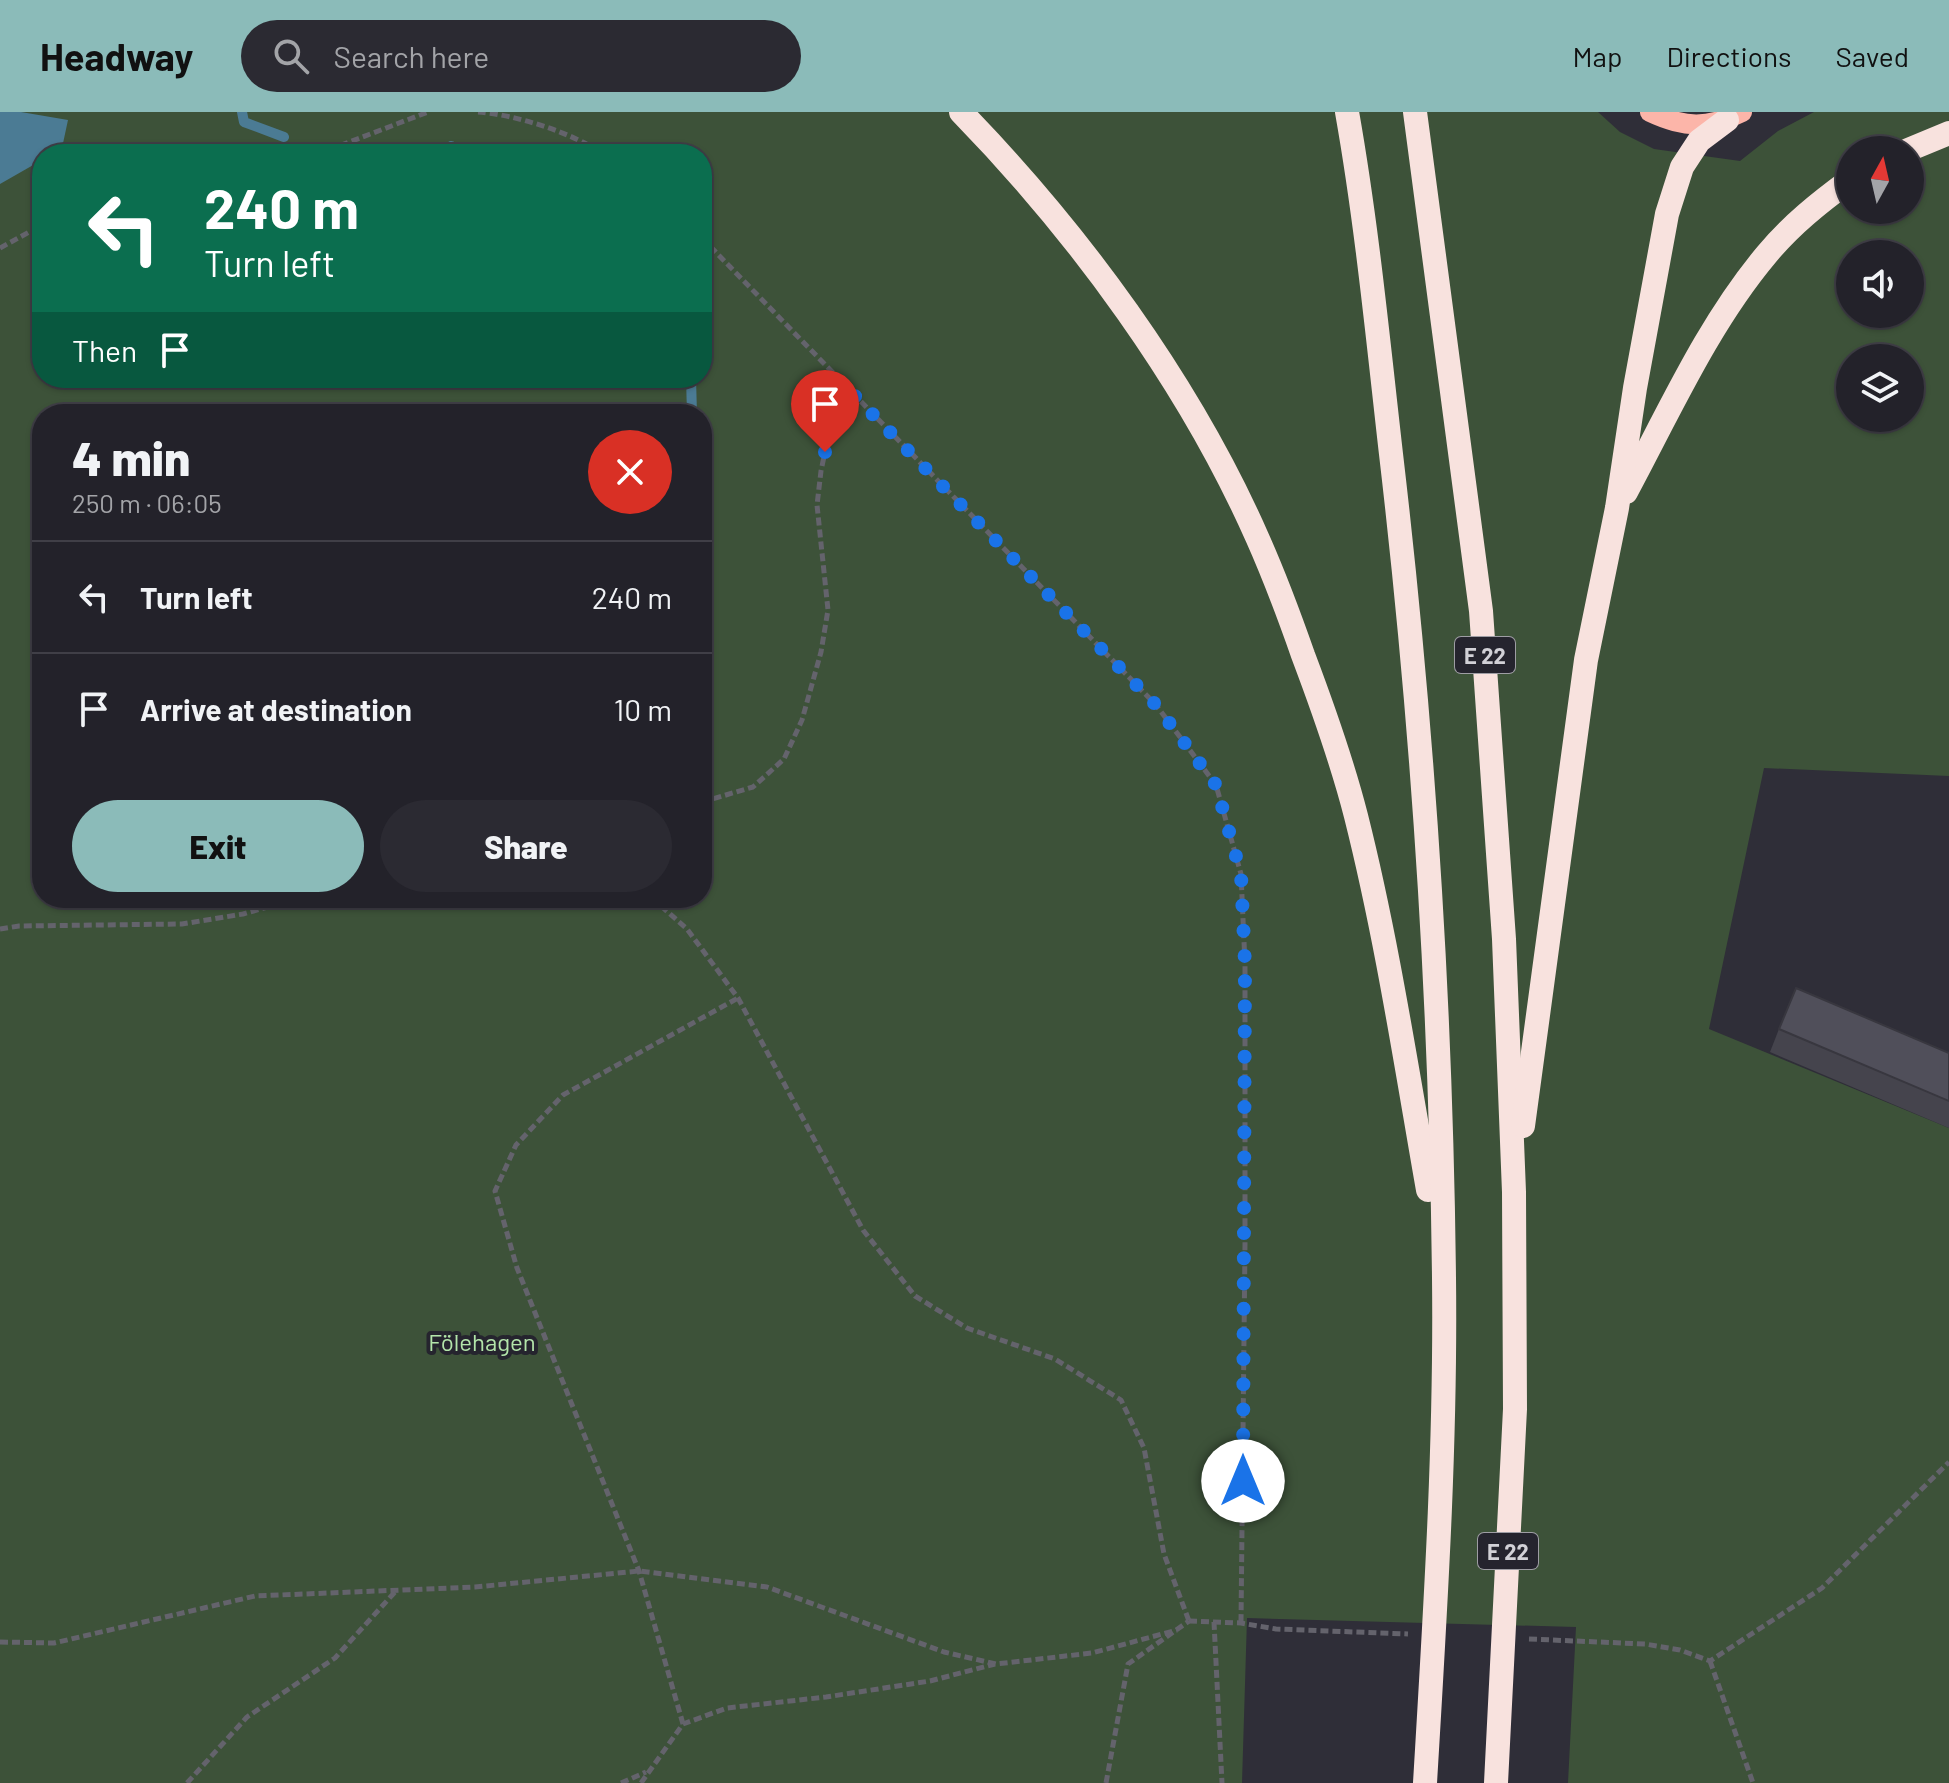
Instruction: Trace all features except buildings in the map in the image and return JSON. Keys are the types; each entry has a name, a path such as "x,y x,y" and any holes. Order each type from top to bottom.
{"highway":[{"path":"961,112 1032,189 1133,322 1184,400 1256,535 1325,714 1356,813 1386,944 1444,1278"},
{"path":"1347,112 1373,291 1412,630 1433,946 1444,1278 1437,1575 1425,1783"},
{"name":"E 22","path":"1415,112 1481,611 1504,939 1514,1192 1515,1409 1496,1783"},
{"path":"1514,1192 1586,660 1617,508 1667,214 1682,167 1699,141 1734,116"},
{"path":"1924,143 1949,133"},
{"path":"1617,508 1731,302 1767,253 1798,222 1836,191"}],"main road":[{"path":"1650,112 1672,123 1701,125 1734,116"}],"path":[{"path":"344,144 428,112"},
{"path":"478,112 502,114 589,144"},
{"path":"0,248 32,230"},
{"path":"712,248 1156,705 1216,785 1241,874 1245,964 1241,1623"},
{"path":"712,799 753,787 784,759 802,720 821,652 828,610 821,564 818,494 829,432 849,390"},
{"path":"0,929 182,924 264,908"},
{"path":"663,908 687,929 738,998 863,1230 915,1296 967,1328 1055,1359 1121,1400 1144,1448 1164,1554 1189,1621"},
{"path":"683,1724 639,1571 517,1268 495,1191 516,1145 563,1095 738,998"},
{"path":"1710,1661 1822,1588 1949,1462"},
{"path":"0,1642 54,1643 255,1596 475,1587 639,1571 767,1587 944,1652 996,1664"},
{"path":"187,1783 247,1717 335,1658 395,1591"},
{"path":"1106,1783 1128,1664 1189,1621 1307,1630"},
{"path":"1214,1622 1222,1783"},
{"path":"641,1783 683,1724 727,1708 826,1697 930,1681 996,1664 1092,1653 1177,1630"},
{"path":"1645,1644 1680,1650 1710,1661"},
{"path":"1710,1661 1753,1783"},
{"path":"621,1783 647,1772"}],"green space":[{"name":"Fölehagen","path":"0,112 1598,112 1620,132 1654,149 1740,161 1778,131 1814,112 1949,112 1949,776 1764,768 1709,1029 1949,1128 1949,1783 1568,1783 1576,1627 1247,1618 1242,1783 0,1783"}],"water":[{"path":"0,112 21,112 68,120 63,144 32,144 32,166 0,184"}],"waterway":[{"path":"242,112 244,122 284,137"},
{"path":"691,388 692,404"}],"route":[{"path":"825,452 829,432 849,390 1156,705 1216,785 1241,874 1245,964 1243,1481"}]}
